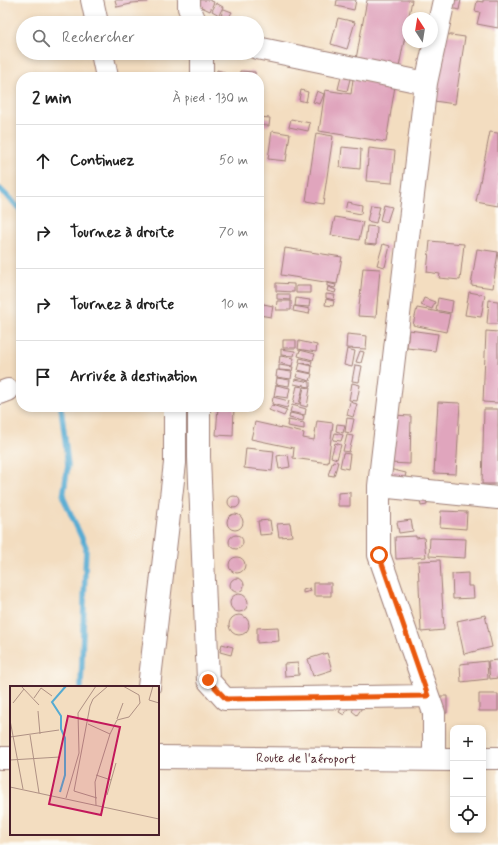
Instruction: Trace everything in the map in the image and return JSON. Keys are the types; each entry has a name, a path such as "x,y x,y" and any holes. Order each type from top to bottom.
{"street":[{"path":"92,0 95,16"},
{"path":"189,0 189,8 193,16"},
{"path":"443,760 434,713 379,555 380,486 426,83 444,0"},
{"path":"264,49 426,83"},
{"path":"103,60 106,72"},
{"path":"202,60 202,72"},
{"path":"150,686 175,463 175,412"},
{"path":"199,412 199,457 208,680 226,699 428,696"},
{"path":"380,486 498,498"},
{"name":"Route de l'aéroport","path":"159,757 443,760"},
{"path":"486,758 498,758"}],"building":[{"path":"115,0 148,0 148,2 131,3 117,7"},
{"path":"197,0 209,0 214,2 210,11 195,4"},
{"path":"337,0 356,0 354,10 336,6"},
{"path":"367,0 412,0 410,12 402,12 403,48 399,67 356,59"},
{"path":"441,0 461,0 459,10 439,5"},
{"path":"483,0 498,0 498,28 477,24 480,12 475,11 477,1 483,2"},
{"path":"216,3 223,7 219,15 212,11"},
{"path":"224,9 232,12 230,16 221,15"},
{"path":"338,18 355,22 347,49 331,44"},
{"path":"444,34 465,37 455,104 434,101"},
{"path":"341,77 350,79 347,91 338,89"},
{"path":"353,79 395,86 386,142 319,131 325,90 351,94"},
{"path":"301,90 308,92 306,102 299,100"},
{"path":"317,91 324,94 320,104 313,102"},
{"path":"264,117 270,118 269,126 264,126"},
{"path":"291,119 310,123 308,131 289,127"},
{"path":"272,131 290,134 286,161 268,159"},
{"path":"490,132 498,133 498,206 476,202"},
{"path":"316,133 333,136 323,204 306,201"},
{"path":"342,147 361,149 360,169 340,167"},
{"path":"369,148 395,151 392,183 366,181"},
{"path":"347,202 362,205 361,214 345,211"},
{"path":"371,205 380,206 376,223 367,221"},
{"path":"384,205 392,207 387,222 380,220"},
{"path":"335,217 363,222 359,240 331,235"},
{"path":"367,226 377,227 376,245 365,244"},
{"path":"430,241 464,244 460,280 439,278 440,274 427,272"},
{"path":"383,244 390,246 385,267 377,265"},
{"path":"285,248 342,257 337,284 281,275"},
{"path":"477,249 498,252 493,288 471,285"},
{"path":"363,268 380,269 376,317 358,316"},
{"path":"276,283 294,284 294,292 276,291"},
{"path":"327,283 336,285 335,288 327,286"},
{"path":"296,286 310,286 310,293 296,293"},
{"path":"328,287 336,290 335,293 327,291"},
{"path":"469,292 485,295 481,317 465,315"},
{"path":"277,294 290,294 290,300 277,299"},
{"path":"326,294 335,295 334,300 326,298"},
{"path":"296,298 310,300 309,307 295,306"},
{"path":"424,298 435,302 432,309 421,305"},
{"path":"438,298 453,301 451,313 436,310"},
{"path":"326,299 334,301 333,306 325,305"},
{"path":"489,300 498,301 498,324 487,324"},
{"path":"277,301 291,301 291,310 276,310"},
{"path":"264,304 273,306 271,317 264,316"},
{"path":"294,306 310,309 309,314 293,311"},
{"path":"417,308 450,314 446,332 413,325"},
{"path":"409,330 438,334 435,351 407,348"},
{"path":"486,331 498,332 498,403 483,402"},
{"path":"347,334 367,336 366,349 346,348"},
{"path":"283,340 296,340 296,348 283,348"},
{"path":"299,341 317,345 316,352 298,349"},
{"path":"281,349 295,351 294,356 281,355"},
{"path":"347,349 355,351 352,367 344,365"},
{"path":"300,350 315,354 313,360 298,356"},
{"path":"360,351 364,352 361,363 356,362"},
{"path":"280,356 294,358 292,366 279,363"},
{"path":"300,358 312,361 311,365 299,362"},
{"path":"300,363 312,366 311,373 298,370"},
{"path":"279,365 293,367 292,371 279,370"},
{"path":"355,365 362,366 359,382 352,381"},
{"path":"277,370 292,372 291,379 276,377"},
{"path":"298,371 312,374 310,381 296,377"},
{"path":"277,378 290,380 289,386 276,384"},
{"path":"295,379 310,382 310,387 304,386 304,384 303,386 294,384"},
{"path":"352,383 360,385 357,401 349,400"},
{"path":"276,385 290,388 288,398 274,396"},
{"path":"297,386 303,387 299,404 293,403"},
{"path":"304,387 310,388 307,407 300,405"},
{"path":"273,397 289,401 287,408 272,404"},
{"path":"350,402 357,404 353,417 347,415"},
{"path":"438,402 460,403 456,474 434,473"},
{"path":"272,405 287,410 284,416 269,410"},
{"path":"292,405 306,409 305,415 290,412"},
{"path":"484,409 498,409 498,484 482,484"},
{"path":"218,412 234,412 233,436 216,435"},
{"path":"290,413 304,416 303,421 289,418"},
{"path":"392,415 411,416 410,464 390,463"},
{"path":"347,418 354,419 351,433 345,432"},
{"path":"288,420 304,423 304,429 287,426"},
{"path":"317,421 333,423 328,463 293,458 294,448 251,439 255,422 304,433 303,438 314,440"},
{"path":"337,424 345,425 343,433 336,431"},
{"path":"335,433 343,435 341,441 333,440"},
{"path":"347,435 353,436 349,452 343,451"},
{"path":"335,443 341,445 337,459 331,457"},
{"path":"246,448 274,451 272,471 244,468"},
{"path":"343,453 350,454 348,469 340,467"},
{"path":"288,454 290,467 279,469 277,456"},
{"path":"333,461 338,462 334,476 328,475"},
{"path":"389,469 406,473 404,481 387,477"},
{"path":"350,492 350,506 338,506 338,493"},
{"path":"425,492 427,505 421,506 419,493"},
{"path":"236,496 239,497 239,507 232,508 229,507 228,500 229,497"},
{"path":"441,511 467,512 466,529 440,527"},
{"path":"232,514 238,514 243,519 241,528 238,530 232,530 227,525 227,519"},
{"path":"270,520 272,534 260,535 258,521"},
{"path":"411,520 413,531 399,533 397,522"},
{"path":"290,523 292,536 279,537 277,524"},
{"path":"236,535 241,537 243,542 241,547 236,549 231,547 229,542 231,537"},
{"path":"416,536 416,538 424,537 426,557 396,559 395,537"},
{"path":"430,538 466,539 465,558 429,556"},
{"path":"237,557 243,559 245,565 243,571 237,573 231,571 229,565 231,559"},
{"path":"440,560 444,630 421,632 418,561"},
{"path":"468,573 468,586 473,586 474,598 453,599 452,574"},
{"path":"234,578 240,578 244,582 244,588 240,592 234,592 230,588 230,582"},
{"path":"314,583 331,583 331,596 314,596"},
{"path":"310,588 311,591 303,593 303,590"},
{"path":"239,594 245,597 248,603 245,609 239,612 233,609 230,603 233,597"},
{"path":"239,615 246,618 249,625 246,632 239,635 232,632 229,625 232,618"},
{"path":"485,615 492,647 464,654 457,621"},
{"path":"278,627 279,641 257,643 257,628"},
{"path":"222,644 233,647 231,655 220,652"},
{"path":"327,653 332,670 313,676 308,659"},
{"path":"498,660 498,678 490,679 488,661"},
{"path":"487,661 488,679 461,682 460,664"},
{"path":"298,663 299,675 285,676 284,664"},
{"path":"479,694 498,694 498,711 479,711"},
{"path":"436,696 447,696 447,713 436,713"},
{"path":"359,701 364,705 357,715 352,711"},
{"path":"345,702 350,705 344,715 339,712"}],"waterway":[{"path":"0,189 16,205"},
{"path":"62,412 68,465 63,497 86,547 81,686"}],"route":[{"path":"208,680 226,699 428,696 379,555"}]}
